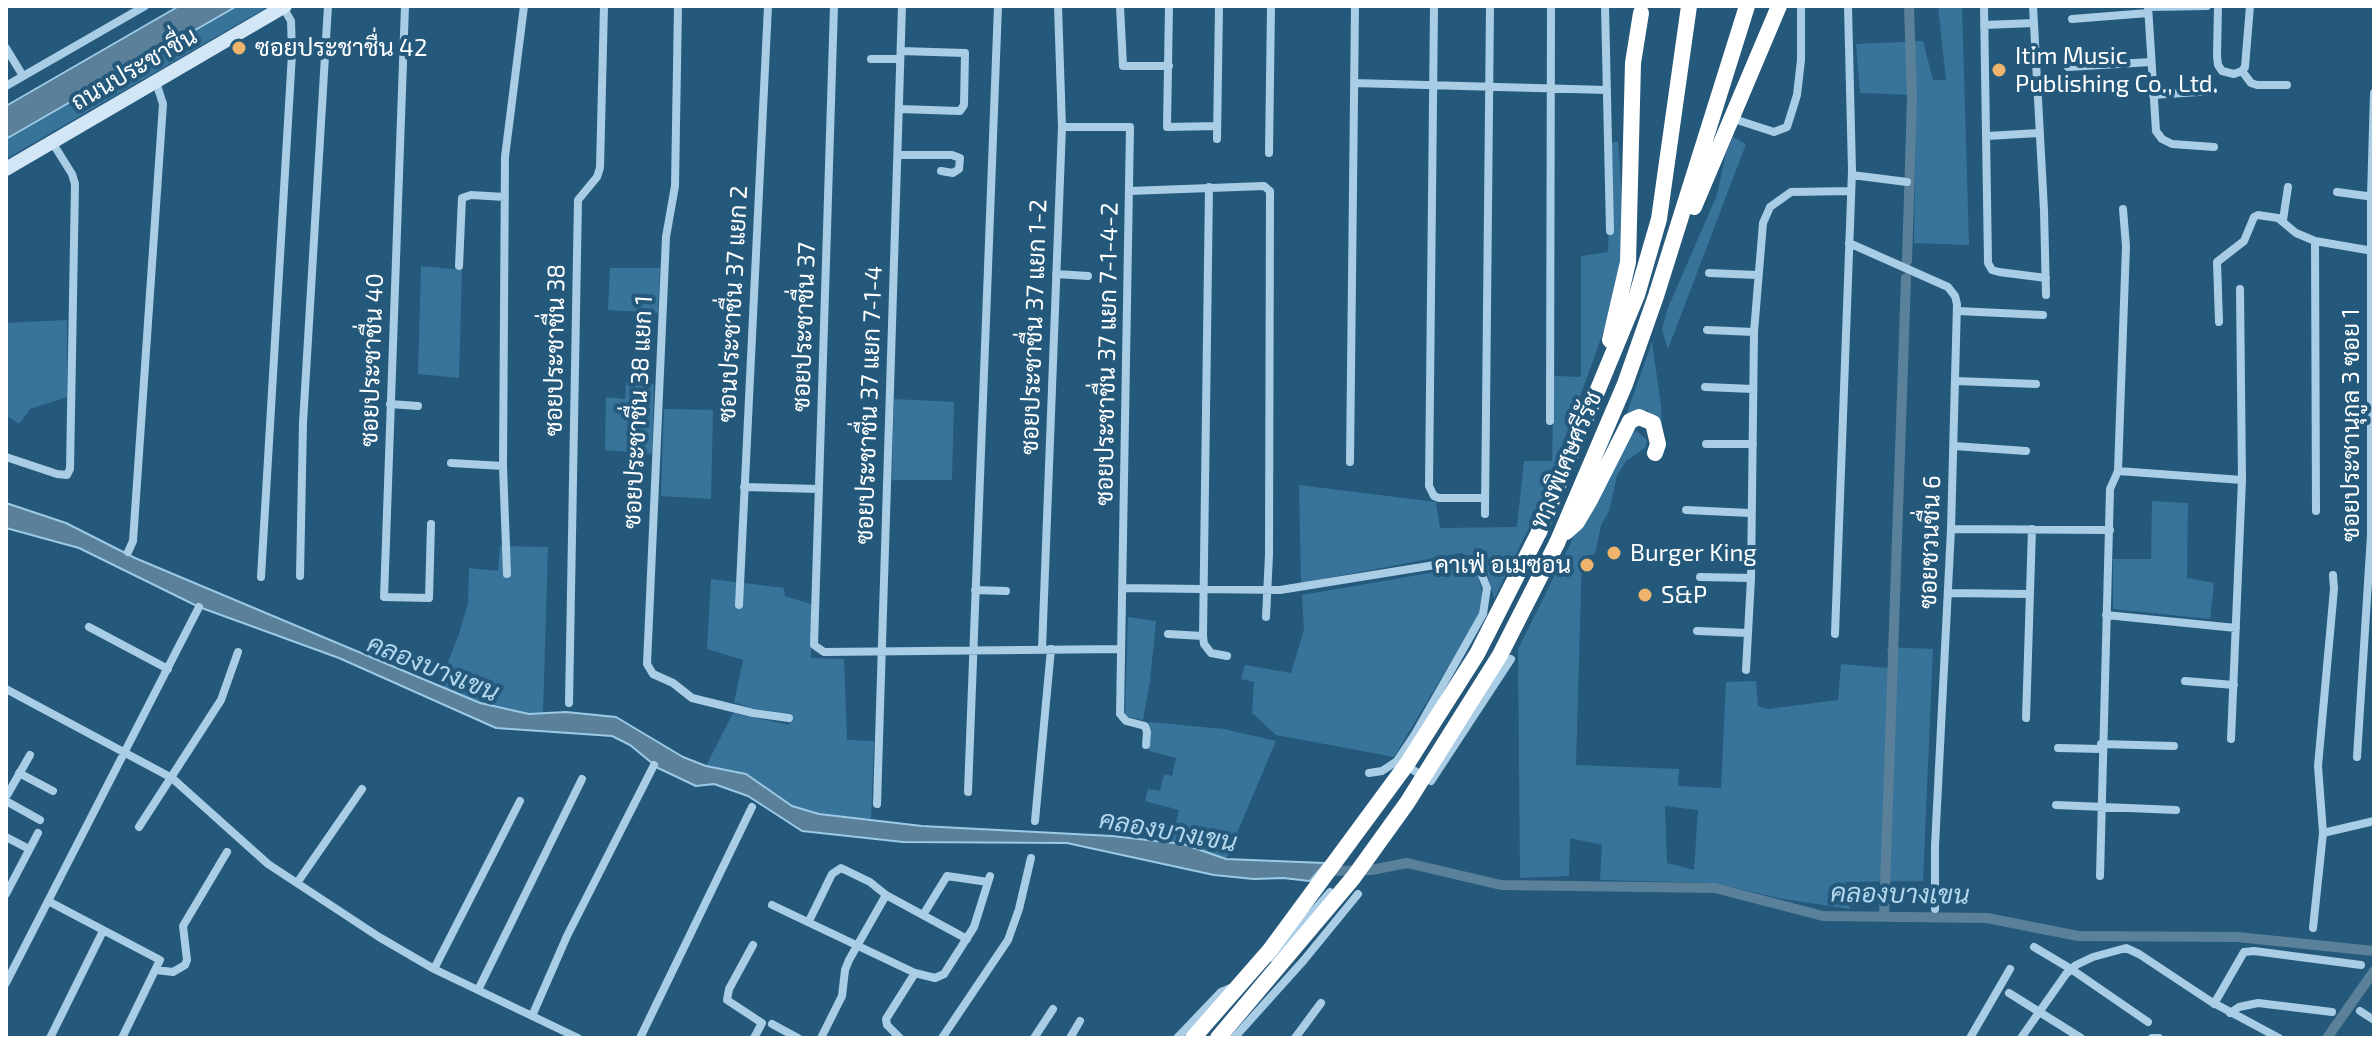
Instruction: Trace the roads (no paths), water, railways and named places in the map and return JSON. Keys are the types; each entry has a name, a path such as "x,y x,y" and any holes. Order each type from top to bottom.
{"highway":[{"name":"ทางพิเศษศรีรัช","path":"1193,1038 1270,950 1407,764 1477,654 1539,532 1637,295 1659,219 1689,6"},
{"name":"ทางพิเศษศรีรัช","path":"1218,1038 1353,878 1407,803 1500,655 1558,541 1625,384 1656,296 1747,6"},
{"path":"1656,296 1779,6"},
{"path":"1599,392 1628,262 1633,63 1641,13"},
{"path":"1558,541 1577,522 1630,421 1639,417 1653,423 1658,444 1655,453"}],"main road":[{"name":"ถนนประชาชื่น","path":"6,169 284,6"}],"street":[{"path":"6,86 145,6"},
{"path":"261,577 292,54 291,21 284,6"},
{"path":"300,576 303,423 328,6"},
{"name":"ซอยประชาชื่น 40","path":"405,6 384,597 429,598 431,524"},
{"path":"507,574 503,466 505,157 524,6"},
{"name":"ซอยประชาชื่น 38","path":"569,703 578,200 600,168 604,6"},
{"name":"ซอยประชาชื่น 38 แยก 1","path":"678,6 675,186 666,237 647,664 653,674 673,683 692,698 789,718"},
{"name":"ซอนประชาชื่น 37 แยก 2","path":"739,605 768,6"},
{"name":"ซอยประชาชื่น 37","path":"834,6 814,642 817,649 824,652 882,650"},
{"name":"ซอยประชาชื่น 37 แยก 7-1-4","path":"877,804 902,6"},
{"path":"968,792 998,6"},
{"name":"ซอยประชาชื่น 37 แยก 1-2","path":"1035,821 1046,649 1062,127 1058,6"},
{"path":"1120,6 1123,66 1169,66"},
{"path":"1169,6 1167,127 1217,126"},
{"path":"1217,139 1219,6"},
{"path":"1269,153 1271,6"},
{"path":"1350,462 1355,6"},
{"path":"1434,6 1429,486 1434,496 1439,498 1485,498"},
{"path":"1485,514 1490,6"},
{"path":"1550,421 1551,6"},
{"path":"1605,6 1610,231"},
{"path":"1731,118 1774,132 1787,127 1797,95 1801,60 1801,6"},
{"path":"1835,634 1852,175 1848,6"},
{"path":"1984,6 1988,263 1992,270 1999,272 2046,278"},
{"path":"2033,6 2046,295"},
{"path":"2072,19 2148,9 2207,6"},
{"path":"2218,6 2218,65 2222,71 2234,74 2245,67 2250,6"},
{"path":"2148,9 2156,131 2162,139 2172,144 2214,147"},
{"path":"1984,25 2034,23"},
{"path":"6,48 23,76"},
{"path":"871,59 965,53 964,105 960,111 899,109"},
{"path":"2068,67 2151,62"},
{"path":"2242,71 2251,83 2287,85"},
{"path":"128,552 133,541 163,104 156,82"},
{"path":"1354,83 1607,90"},
{"path":"2153,95 2213,91"},
{"name":"ซอยประชานุกูล 3 ซอย 1","path":"2357,757 2371,535 2374,93"},
{"name":"ซอยประชาชื่น 37 แยก 7-1-4-2","path":"1062,127 1130,127 1120,714 1126,721 1145,726 1146,745"},
{"path":"1987,136 2039,133"},
{"path":"6,457 57,474 67,475 70,469 75,184 52,142"},
{"path":"898,155 952,155 960,158 959,169 953,173 941,171"},
{"path":"1852,175 1907,182"},
{"path":"1209,187 1203,636 1206,649 1227,656"},
{"path":"2283,220 2288,187"},
{"path":"1129,191 1269,188 1266,617"},
{"path":"1746,670 1751,578 1754,332 1765,214 1778,200 1799,191 1850,191"},
{"path":"2337,192 2373,197"},
{"path":"459,266 462,198 471,195 505,197"},
{"path":"2100,876 2101,746 2111,483 2118,471 2126,246 2123,209"},
{"path":"2219,322 2217,262 2244,241 2254,217 2267,215 2283,220 2296,233 2315,241 2372,251"},
{"path":"2315,241 2316,511"},
{"path":"1849,243 1948,287 1955,296 1957,311 2043,315"},
{"path":"1709,273 1757,275"},
{"path":"1056,274 1088,276"},
{"path":"2231,739 2242,480 2240,289"},
{"name":"ซอยชวนชื่น 6","path":"1935,909 1957,311"},
{"path":"1707,330 1754,332"},
{"path":"1955,381 2036,384"},
{"path":"1705,387 1753,389"},
{"path":"390,404 418,406"},
{"path":"1706,444 1753,444"},
{"path":"1954,446 2026,451"},
{"path":"451,463 503,466"},
{"path":"2118,471 2242,480"},
{"path":"744,487 819,489"},
{"path":"1686,510 1750,513"},
{"path":"1951,529 2110,530"},
{"path":"2026,718 2032,529"},
{"path":"1123,588 1309,587 1466,560 1480,570 1487,588 1483,614 1397,761 1382,771 1369,773"},
{"path":"2313,928 2323,833 2318,766 2333,575"},
{"path":"1700,577 1751,578"},
{"path":"975,590 1006,591"},
{"path":"1948,593 2029,594"},
{"path":"6,983 199,607"},
{"path":"2106,615 2236,628"},
{"path":"89,627 168,669"},
{"path":"1697,631 1748,633"},
{"path":"1168,634 1203,636"},
{"path":"882,650 1120,649"},
{"path":"139,827 221,700 238,652"},
{"path":"1397,761 1431,781 1511,659"},
{"path":"2185,681 2234,685"},
{"path":"6,689 172,778 248,848 297,883 434,969 578,1038"},
{"path":"2058,748 2174,746"},
{"path":"30,755 6,799 40,820"},
{"path":"532,1016 567,936 654,765"},
{"path":"19,773 53,791"},
{"path":"478,990 582,779"},
{"path":"297,883 362,789"},
{"path":"434,969 520,801"},
{"path":"2056,805 2176,810"},
{"path":"640,1038 752,807"},
{"path":"2323,833 2374,821"},
{"path":"6,894 38,833"},
{"path":"6,837 29,849"},
{"path":"156,970 178,971 185,965 183,926 227,852"},
{"path":"942,1038 1008,940 1031,858"},
{"path":"809,921 832,874 841,868 967,939"},
{"path":"772,905 929,977 944,974 967,939 979,915 989,879 947,876 923,915"},
{"path":"1177,1038 1221,992 1250,980 1330,892"},
{"path":"1234,1038 1358,894"},
{"path":"821,1038 842,996 845,970 886,895"},
{"path":"48,901 157,958 160,963 122,1038"},
{"path":"50,1038 103,931"},
{"path":"753,945 729,989 727,1000 762,1023 754,1038"},
{"path":"2034,947 2148,1022"},
{"path":"2021,1038 2071,969 2093,957 2126,948 2214,1004 2279,1038"},
{"path":"2214,1004 2244,952 2361,965"},
{"path":"1970,1038 2010,969"},
{"path":"900,1038 885,1022 915,973"},
{"path":"2009,993 2081,1038"},
{"path":"1295,1038 1321,1003"},
{"path":"2230,1013 2239,1007 2258,1003 2332,1012"},
{"path":"1034,1038 1053,1009"},
{"path":"2360,1011 2374,1020"},
{"path":"1070,1038 1080,1021"},
{"path":"772,1024 798,1038"},
{"path":"2152,1038 2159,1038"}],"waterway":[{"path":"1907,261 1912,98 1909,6"},
{"path":"1884,916 1906,278"},
{"name":"คลองบางเขน","path":"1328,871 1371,870 1407,863 1501,885 1715,888 1823,916 1987,918 2078,936 2237,937 2374,951"},
{"path":"2327,1038 2374,971"}],"place":[{"name":"ซอยประชาชื่น 42","path":"239,48"},
{"name":"Itim Music Publishing Co., Ltd.","path":"1999,70"},
{"name":"Burger King","path":"1614,553"},
{"name":"คาเฟ่ อเมซอน","path":"1587,565"},
{"name":"S&P","path":"1645,595"}]}
